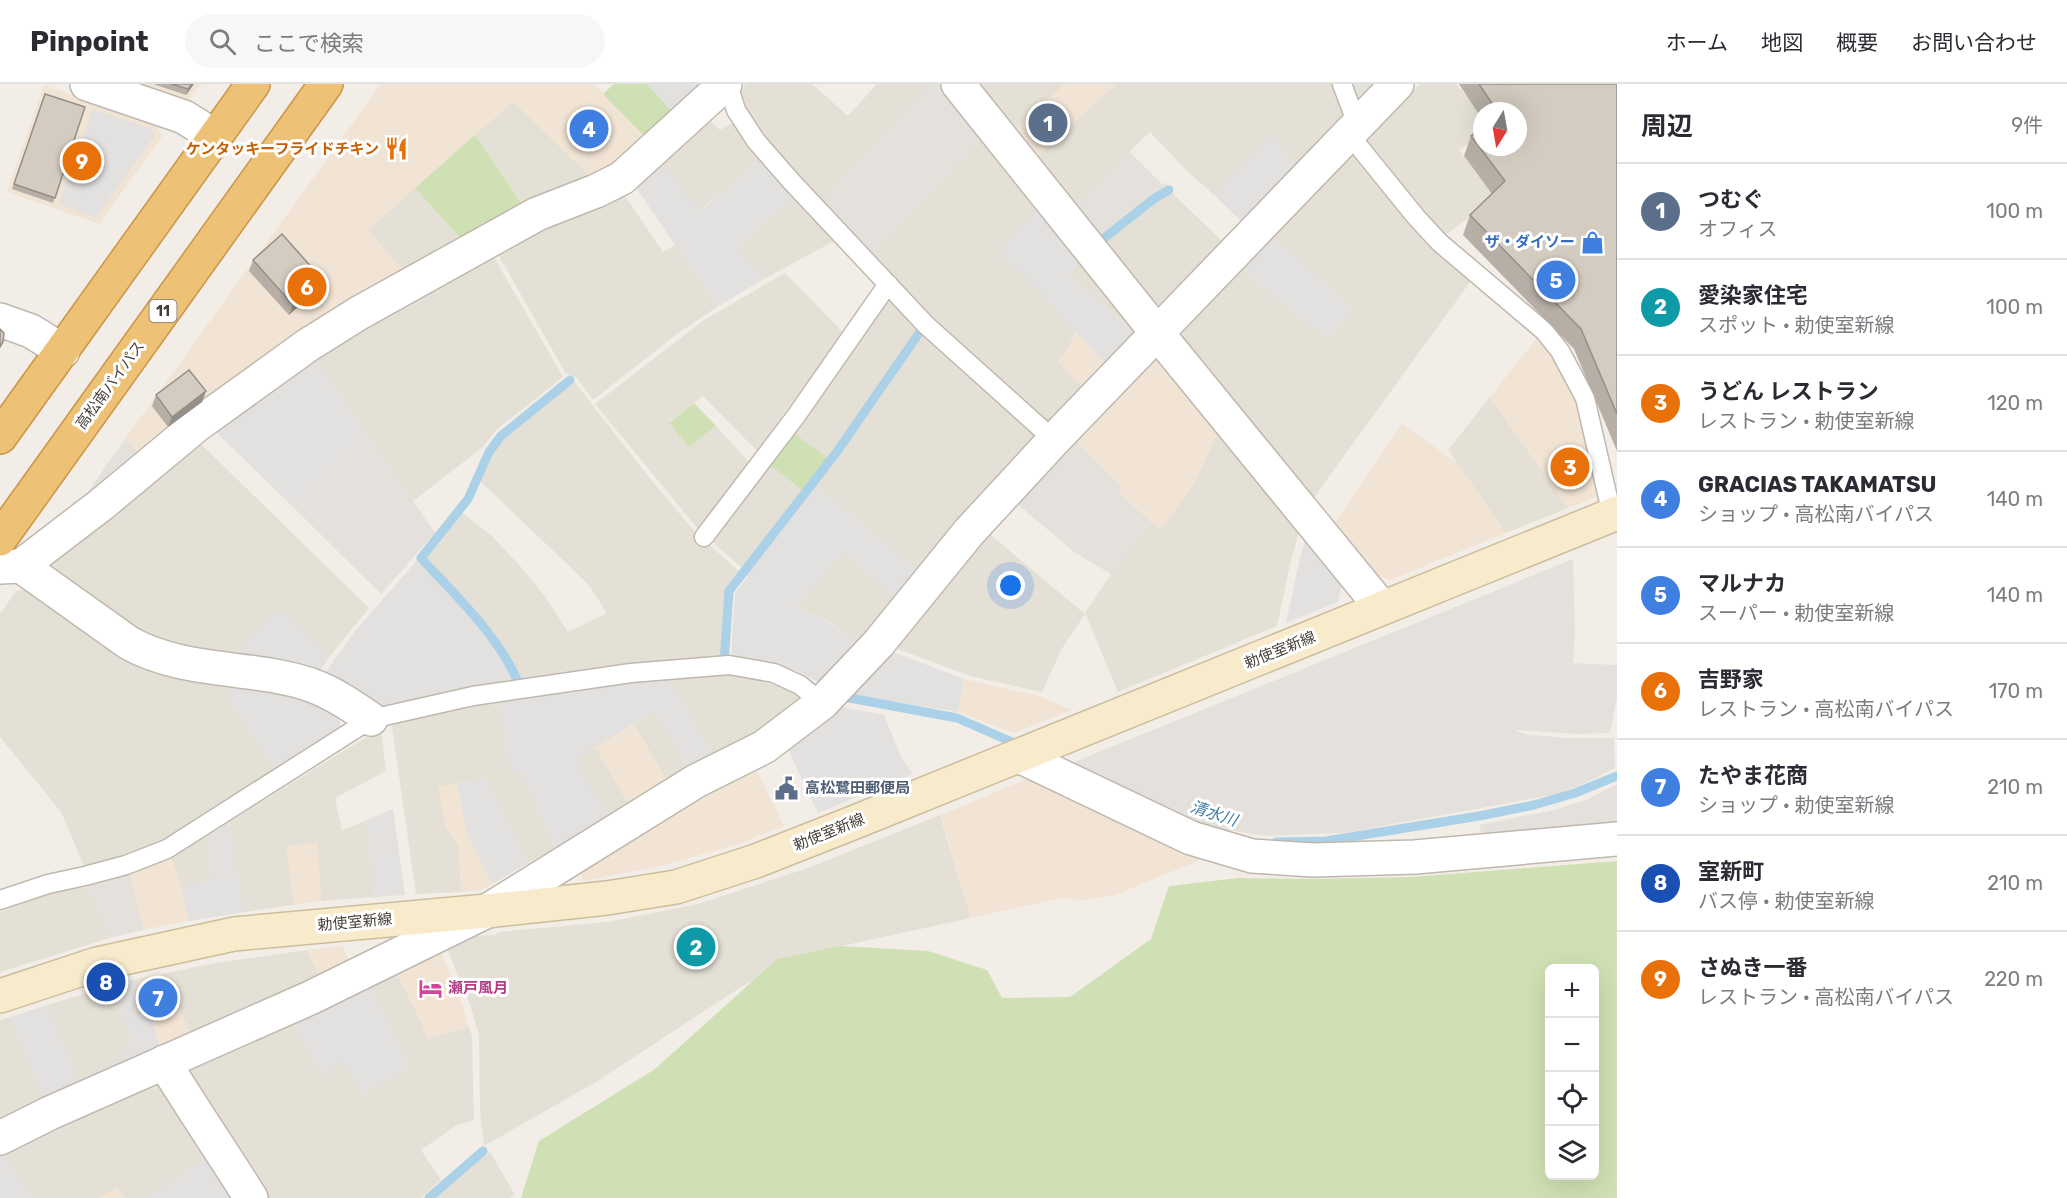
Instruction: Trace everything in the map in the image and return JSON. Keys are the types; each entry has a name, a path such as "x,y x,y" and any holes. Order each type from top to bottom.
{"highway":[{"path":"0,437 253,84"},
{"name":"高松南バイパス","path":"0,539 326,84"}],"main road":[{"name":"勅使室新線","path":"0,996 97,964 234,934 487,911 607,898 676,887 756,861 1615,514"}],"street":[{"path":"87,84 184,117 216,137"},
{"path":"371,719 348,702 313,686 286,679 186,663 147,653 10,566 102,504 197,425 308,345 358,313 537,214 596,191 622,178 727,84"},
{"path":"958,84 1382,608"},
{"path":"0,1138 50,1113 310,998 487,911 696,781 764,747 822,703 878,644 969,532 1054,440 1397,84"},
{"path":"0,320 31,331 63,351"},
{"path":"1028,752 1191,838 1252,856 1313,861 1415,857 1617,839"},
{"path":"164,1062 250,1198"}],"lane":[{"path":"727,84 736,110 756,141 926,325 1054,440"},
{"path":"1342,84 1352,129 1416,217 1439,242 1544,331 1560,351 1585,398 1615,514"},
{"path":"704,537 796,416 888,284"},
{"path":"0,900 48,884 126,865 167,849 371,719 473,696 631,673 729,665 774,673 800,685 822,703"}],"shaded area":[{"path":"134,84 201,84 190,98 177,102"},
{"path":"381,84 594,84 648,140 593,179 513,101 368,230 405,272 139,454 125,439"},
{"path":"647,84 710,84 676,115"},
{"path":"746,84 812,84 848,116 877,84 929,84 819,203 768,145 751,119 742,102 740,91"},
{"path":"929,84 939,84 953,97 985,136 870,257 819,203"},
{"path":"979,84 1065,84 1015,130"},
{"path":"1065,84 1116,84 1037,156 1015,130"},
{"path":"1116,84 1335,84 1347,115 1295,165 1271,134 1213,194 1188,172 1150,132 1075,205 1037,156"},
{"path":"1346,84 1375,84 1354,106"},
{"path":"1420,84 1456,84 1473,104 1473,141 1459,150 1495,198 1443,237 1358,140"},
{"path":"44,85 157,124 162,137 99,224 7,192"},
{"path":"513,101 593,179 523,206 475,135"},
{"path":"93,109 152,129 154,136 96,218 59,204"},
{"path":"709,119 720,130 739,119 764,155 701,210 660,163"},
{"path":"1271,133 1295,165 1243,223 1213,194"},
{"path":"985,136 1041,207 1044,298 1076,332 1067,350 1087,392 1049,427 959,347 870,257"},
{"path":"1352,146 1473,278 1312,500 1182,338 1183,328 1240,267 1290,311 1328,339 1354,308 1270,235"},
{"path":"1130,152 1163,185 1165,183 1171,187 1154,197 1102,238 1075,205"},
{"path":"764,155 798,194 736,249 764,279 717,307 635,186 660,163 702,210"},
{"path":"415,188 462,240 405,272 367,230"},
{"path":"1170,191 1225,244 1167,306 1155,304 1104,240 1156,199"},
{"path":"623,193 663,252 675,245 717,307 677,334 593,400 577,378 565,372 496,251 541,226"},
{"path":"795,197 836,240 764,279 736,249"},
{"path":"1041,207 1083,258 1068,274 1138,335 1110,368 997,252"},
{"path":"1270,235 1354,308 1328,339 1290,311 1240,267"},
{"path":"492,254 563,377 496,430 483,447 413,501 314,357"},
{"path":"1083,258 1138,335 1068,274"},
{"path":"785,273 843,332 757,451 703,396 669,422 689,447 716,426 749,462 698,529 595,404 704,320"},
{"path":"890,297 920,328 829,459 794,433"},
{"path":"924,329 1041,436 919,571 815,484"},
{"path":"1076,332 1110,368 1087,392 1057,361 1067,350"},
{"path":"1537,338 1551,352 1577,402 1598,496 1568,508 1490,397"},
{"path":"314,357 366,433 293,507 214,430"},
{"path":"1156,359 1166,361 1220,428 1192,487 1161,529 1119,493 1123,488 1077,442"},
{"path":"573,380 695,532 740,572 727,590 723,657 630,665 521,683 501,646 424,558 461,512 491,535 521,567 544,595 568,632 607,613 588,584 480,481 490,453 503,437"},
{"path":"1490,397 1568,508 1506,533 1448,450"},
{"path":"1402,424 1458,464 1506,533 1390,580 1370,573 1333,526"},
{"path":"1220,428 1300,529 1277,626 1118,692 1085,613 1111,574 1152,522 1161,529 1192,487"},
{"path":"366,433 435,533 381,594 293,507"},
{"path":"125,439 139,454 88,500 85,496"},
{"path":"198,441 369,608 330,656 300,629 230,657 198,655 136,634 44,569"},
{"path":"1077,442 1123,488 1119,493 1152,522 1111,574 1074,552 1015,502"},
{"path":"770,465 804,492 743,569 712,541"},
{"path":"815,484 919,571 897,599 843,552 797,608 826,620 858,645 824,685 797,671 776,664 731,657 735,593 748,576 745,573"},
{"path":"986,531 1085,614 1061,650 1042,692 970,676 892,647"},
{"path":"1306,537 1342,582 1338,602 1286,623 1299,562"},
{"path":"843,552 897,599 858,645 827,620 797,608"},
{"path":"419,558 498,649 508,663 516,683 411,700 386,707 362,693 323,676 355,631"},
{"path":"1573,559 1575,633 1573,663 1617,665 1617,697 1610,733 1576,734 1515,730 1524,734 1566,738 1614,738 1615,768 1581,785 1557,794 1344,833 1266,836 1213,828 1072,763"},
{"path":"30,589 241,683 226,695 274,769 162,841 85,868 61,812 0,737 0,614 16,591"},
{"path":"278,608 330,656 317,675 230,657"},
{"path":"890,651 964,679 958,712 845,694"},
{"path":"725,675 753,679 776,686 796,694 806,703 715,757 670,679"},
{"path":"669,677 715,757 689,771 655,711 576,759 610,818 556,848 520,772 511,774 497,701 517,697 572,693 621,681"},
{"path":"964,679 1042,697 1072,710 1014,733 958,712"},
{"path":"241,683 283,690 340,713 340,727 274,769 226,695"},
{"path":"497,701 511,773 520,772 556,848 528,863 487,778 439,787 446,828 459,846 461,892 416,894 392,727 395,721"},
{"path":"835,706 884,715 901,757 913,774 818,813 787,748"},
{"path":"655,711 689,771 668,783 634,724"},
{"path":"634,724 668,783 630,806 595,747"},
{"path":"381,728 386,771 335,798 342,830 367,820 374,897 321,901 317,844 287,846 294,905 244,912 229,822"},
{"path":"595,747 630,806 610,818 575,759"},
{"path":"755,767 784,826 738,844 665,865 583,881 579,869 703,792"},
{"path":"1034,776 1203,855 1203,859 1112,896 1082,900 1061,898 971,918 941,815"},
{"path":"487,778 528,863 492,884 467,834 457,784"},
{"path":"457,784 467,834 492,884 481,890 461,892 459,846 446,828 438,787"},
{"path":"1617,784 1617,828 1484,845 1479,825 1554,810 1586,800"},
{"path":"393,809 405,895 374,897 367,820"},
{"path":"940,815 971,918 837,947 775,968 741,987 596,1082 484,1146 480,1112 479,1035 470,1004 445,944 462,936 495,935 498,932 607,922 698,904 808,868"},
{"path":"229,822 244,912 189,921 182,889 210,879 209,835"},
{"path":"209,835 210,879 182,889 171,857"},
{"path":"317,843 321,901 294,905 286,846"},
{"path":"171,857 182,889 189,921 143,930 130,874"},
{"path":"130,874 143,930 110,938 87,887"},
{"path":"87,887 110,938 0,972 0,912 55,892"},
{"path":"342,946 350,962 320,978 307,950"},
{"name":"瀬戸風月","path":"439,948 463,1006 469,1027 427,1038 422,1023 395,970"},
{"path":"307,950 320,978 191,1035 163,974 210,964"},
{"path":"395,970 422,1023 427,1038 469,1027 472,1036 474,1120 457,1125 421,1150 441,1180 421,1198 262,1198 182,1071 292,1021 321,1076 344,1062 361,1095 410,1069 369,983"},
{"path":"163,974 191,1035 160,1048 151,1017 147,1018 137,979"},
{"path":"137,979 147,1017 151,1017 160,1048 127,1063 120,1048 133,1042 123,1019 115,985"},
{"path":"369,983 410,1069 361,1095 344,1063 321,1076 292,1021"},
{"path":"115,985 123,1019 133,1043 127,1063 80,1084 47,1005"},
{"path":"47,1005 80,1084 44,1100 10,1017"},
{"path":"10,1017 44,1100 0,1124 0,1020"},
{"path":"158,1081 212,1153 147,1198 124,1198 117,1187 100,1198 31,1198 1,1152"},
{"path":"1,1152 31,1198 0,1198"},
{"path":"490,1152 515,1195 510,1198 435,1198 468,1167"},
{"path":"212,1153 240,1198 147,1198"},
{"path":"117,1187 124,1198 100,1198"}],"green space":[{"path":"614,84 647,84 676,115 648,140 603,94"},
{"path":"475,135 523,206 462,240 415,188"},
{"path":"694,403 716,426 689,447 669,423"},
{"path":"794,433 829,459 804,492 770,465"},
{"path":"1617,861 1617,1198 521,1198 539,1141 655,1069 777,959 840,946 928,951 987,970 1002,998 1070,997 1151,939 1169,886 1238,878 1412,877"}],"building":[{"path":"171,84 192,84 188,89"},
{"path":"1479,84 1617,84 1617,414 1581,329 1470,215 1505,181 1486,156 1527,156 1527,102 1491,102"},
{"path":"45,94 85,107 55,198 14,184"},
{"path":"282,234 322,279 293,305 253,260"},
{"path":"0,329 4,333 0,347"},
{"path":"189,370 206,391 172,417 156,395"}],"waterway":[{"path":"1103,239 1155,198 1169,190"},
{"path":"724,663 729,591 836,453 924,326"},
{"path":"520,687 512,669 490,635 421,558 468,499 489,452 501,436 570,380"},
{"name":"清水川","path":"839,696 957,718 1021,746"},
{"name":"清水川","path":"1276,842 1326,841 1479,816 1534,805 1575,793 1617,776"},
{"path":"429,1198 483,1151"}],"place":[{"name":"つむぐ","path":"1048,123"},
{"name":"GRACIAS TAKAMATSU","path":"589,129"},
{"name":"ケンタッキーフライドチキン","path":"397,149"},
{"name":"さぬき一番","path":"82,161"},
{"name":"ザ・ダイソー","path":"1593,242"},
{"name":"マルナカ","path":"1556,280"},
{"name":"吉野家","path":"307,287"},
{"name":"うどん レストラン","path":"1570,467"},
{"name":"高松鷺田郵便局","path":"787,788"},
{"name":"愛染家住宅","path":"696,947"},
{"name":"室新町","path":"106,982"},
{"name":"瀬戸風月","path":"430,988"},
{"name":"たやま花商","path":"158,998"}]}
